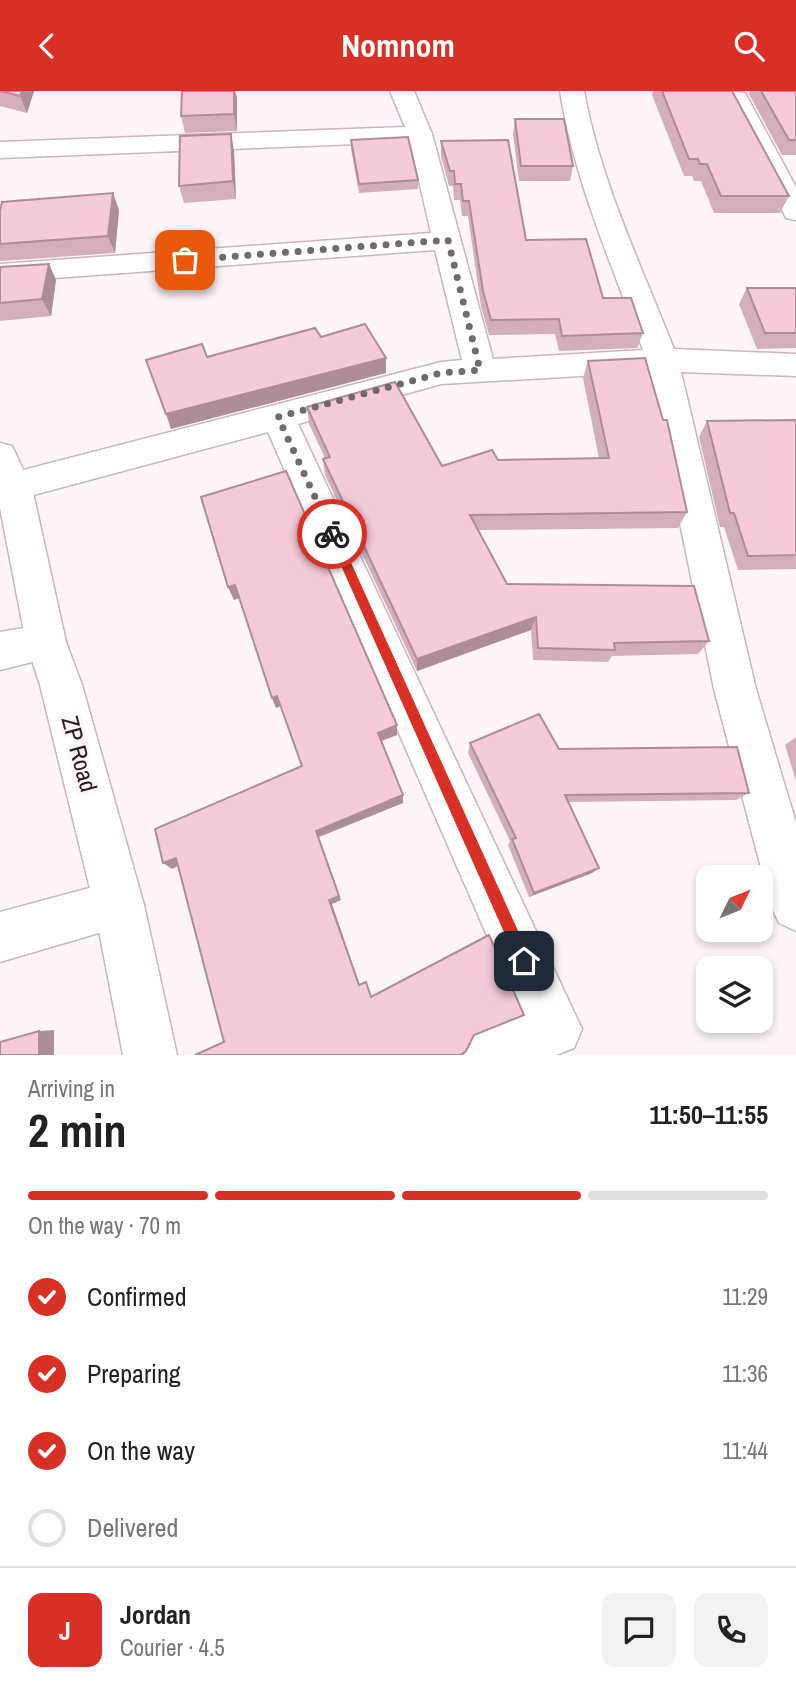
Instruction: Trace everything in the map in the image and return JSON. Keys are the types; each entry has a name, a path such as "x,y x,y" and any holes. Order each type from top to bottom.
{"street":[{"path":"402,91 421,134 480,370"},
{"path":"572,91 578,126 600,195 662,361 735,689 796,906"},
{"path":"733,93 796,212"},
{"path":"0,150 107,143 421,134"},
{"path":"0,274 448,240"},
{"path":"5,478 278,417 441,373 662,361 796,365"},
{"path":"278,417 555,1029 491,1055"},
{"name":"ZP Road","path":"5,478 46,642 61,685 119,905 150,1055"},
{"path":"0,651 46,642"},
{"path":"0,937 119,905"}],"building":[{"path":"0,91 22,91 20,96"},
{"path":"182,91 234,91 234,114 181,116"},
{"path":"662,91 732,91 789,196 721,196 707,164 700,164 698,159 689,159"},
{"path":"761,91 796,91 796,140 789,140"},
{"path":"515,119 564,119 573,166 521,166"},
{"path":"231,134 233,181 179,186 180,136"},
{"path":"408,137 418,180 359,184 351,140"},
{"path":"508,140 526,240 586,239 603,298 631,298 643,333 562,336 559,319 491,320 483,291 469,201 463,201 461,184 455,184 454,171 450,171 441,141"},
{"path":"113,193 108,236 0,244 2,202"},
{"path":"49,264 42,299 0,303 0,267"},
{"path":"747,288 796,288 796,333 765,333"},
{"path":"365,324 386,358 166,414 146,360 202,344 207,357 315,328 321,337"},
{"path":"645,358 663,420 667,420 687,512 470,515 507,584 694,586 709,641 614,643 615,650 538,648 536,617 417,659 323,459 330,457 307,407 395,382 442,466 492,450 498,460 609,458 588,361"},
{"path":"796,420 796,555 748,556 734,513 730,513 707,421"},
{"path":"286,471 397,725 378,733 403,795 316,831 339,896 329,900 359,985 366,982 371,997 489,935 524,1015 474,1035 466,1051 460,1055 195,1055 224,1042 176,858 163,863 155,829 302,766 277,696 272,698 235,585 228,587 201,497"},
{"path":"539,714 559,749 737,747 749,793 565,795 599,868 534,893 512,839 516,838 470,743"},
{"path":"39,1031 39,1055 0,1055 0,1042"}],"way so far":[{"path":"185,260 448,240 480,370 441,373 278,417 332,534"}],"route":[{"path":"332,534 524,961"}]}
